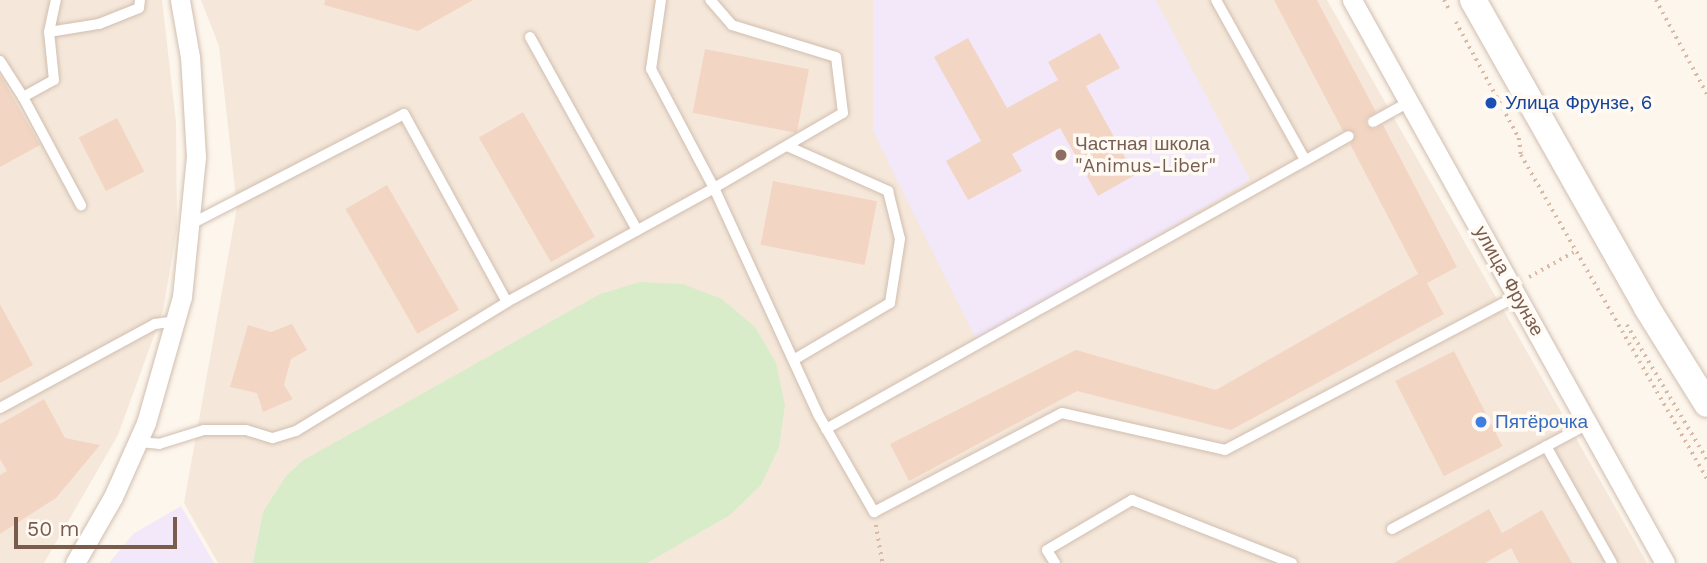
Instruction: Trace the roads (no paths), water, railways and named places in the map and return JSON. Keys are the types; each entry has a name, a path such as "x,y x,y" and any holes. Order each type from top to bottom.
{"main road":[{"path":"1460,4 1707,404"}],"street":[{"path":"75,563 138,442 177,321 193,223 195,123 180,0"},
{"name":"улица Фрунзе","path":"1352,0 1665,563"}],"lane":[{"path":"23,97 54,80 49,32 56,0"},
{"path":"49,32 99,24 139,8 140,0"},
{"path":"661,0 651,69 714,188 826,429 874,512 1062,413 1225,450 1514,291"},
{"path":"138,442 159,444 204,430 246,430 273,438 296,431 507,302 714,188 843,113 835,57 733,25 710,0"},
{"path":"1216,0 1305,160"},
{"path":"530,37 637,230"},
{"path":"0,61 23,97 81,205"},
{"path":"1373,122 1409,102"},
{"path":"193,223 404,114 507,302"},
{"path":"826,429 1349,135"},
{"path":"787,146 888,191 900,239 890,303 795,359"},
{"path":"0,408 155,324 177,321"},
{"path":"1392,529 1588,424"},
{"path":"1546,446 1612,563"},
{"path":"1055,563 1047,550 1132,500 1292,563"}],"place":[{"name":"Улица Фрунзе, 6","path":"1491,103"},
{"name":"Частная школа \"Animus-Liber\"","path":"1061,155"},
{"name":"Пятёрочка","path":"1481,422"}]}
